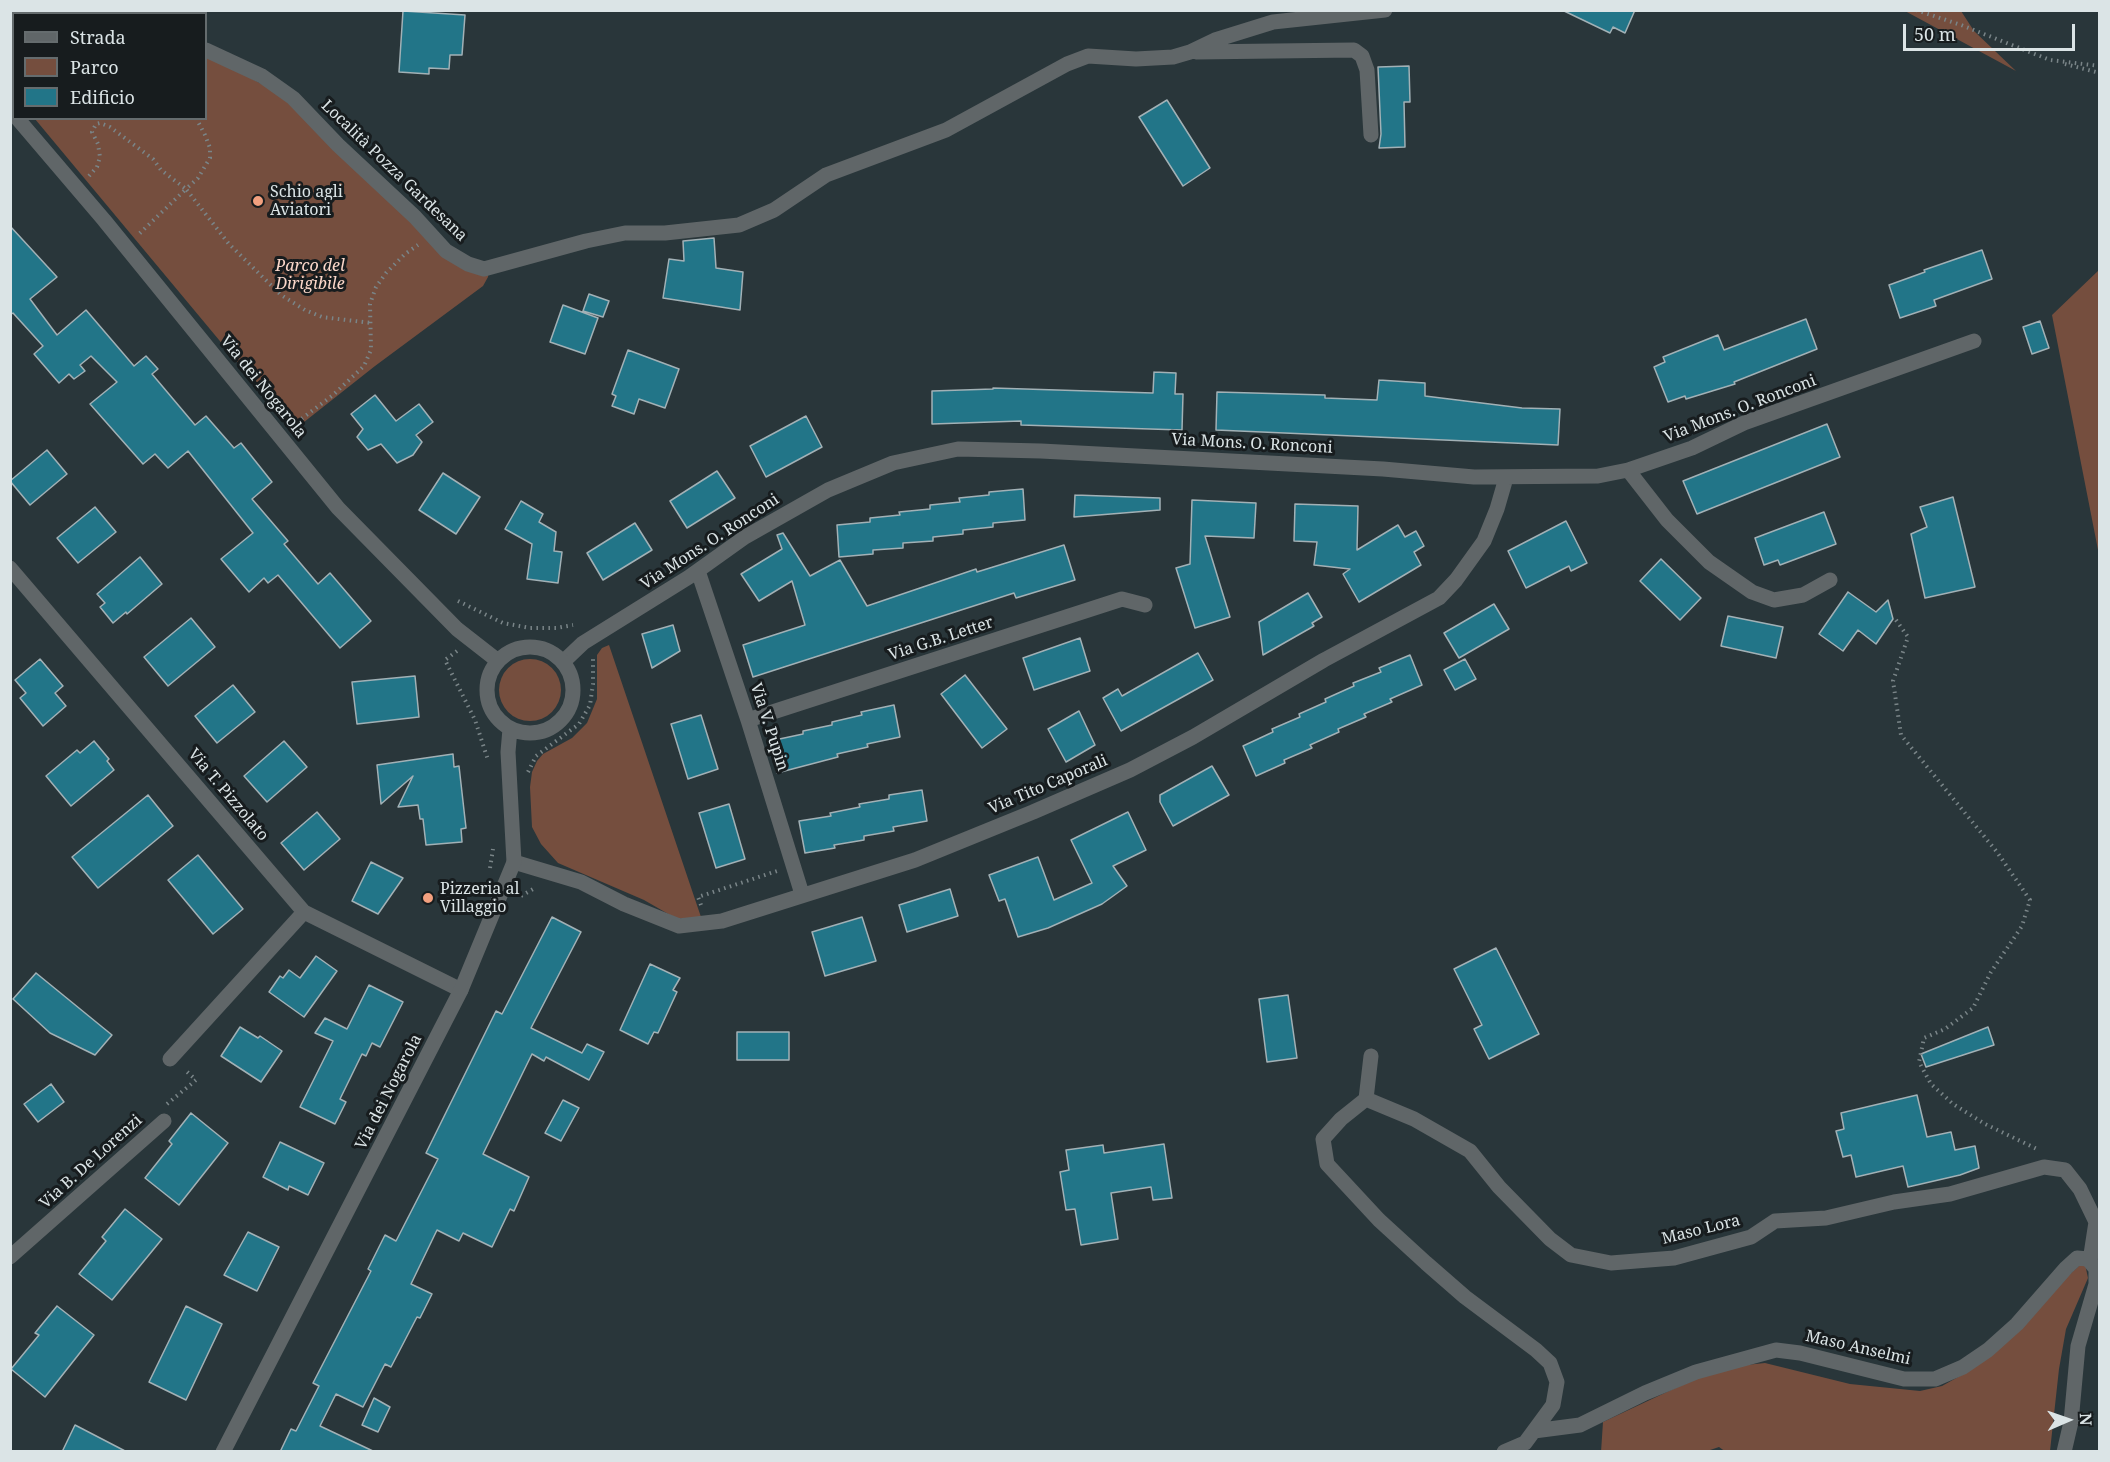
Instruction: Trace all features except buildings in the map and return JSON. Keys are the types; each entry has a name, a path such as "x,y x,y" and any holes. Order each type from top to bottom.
{"street":[{"name":"Località Pozza Gardesana","path":"207,50 262,76 293,98 338,146 415,217 446,252 468,264 484,269 586,241 625,233 740,225 774,210 826,175 946,130 1067,64 1088,56 1136,59 1173,57 1215,40 1273,22 1385,10"},
{"path":"1190,52 1354,50 1362,56 1367,70 1371,135"},
{"name":"Via dei Nogarola","path":"19,120 126,247 338,508 457,629 498,661"},
{"name":"Via Mons. O. Ronconi","path":"563,662 583,644 698,571 745,537 828,490 893,463 958,449 1383,469 1474,477 1598,476 1628,470 1692,448 1744,423 1974,341"},
{"path":"1628,470 1667,520 1709,562 1752,592 1774,600 1803,595 1830,580"},
{"name":"Via Tito Caporali","path":"514,862 581,882 624,904 679,926 722,921 915,860 1130,770 1193,737 1324,660 1439,598 1456,580 1484,541 1506,478"},
{"name":"Via T. Pizzolato","path":"10,568 304,912 462,990"},
{"name":"Via V. Pupin","path":"698,571 748,720 802,894"},
{"name":"Via G.B. Letter","path":"748,720 1122,599 1145,605"},
{"path":"531,647 554,654 563,662 570,675 573,689 571,704 564,717 553,727 539,733 524,733 510,729 499,721 487,698 487,684 498,661 519,648 531,647"},
{"name":"Via dei Nogarola","path":"223,1452 462,990 514,862 509,762 510,729"},
{"path":"170,1059 304,912"},
{"path":"1371,1056 1366,1099 1341,1119 1323,1139 1327,1164 1379,1220 1426,1263 1465,1297 1550,1363 1557,1382 1553,1405 1525,1443 1504,1452"},
{"name":"Maso Lora","path":"1366,1099 1414,1119 1470,1151 1499,1187 1550,1239 1571,1255 1611,1263 1674,1258 1751,1236 1775,1221 1826,1218 1894,1202 1950,1194 2044,1167 2065,1170"},
{"name":"Via B. De Lorenzi","path":"10,1257 164,1121"},
{"path":"2064,1452 2072,1422 2078,1346 2096,1284 2096,1269 2090,1261 2096,1222 2080,1189 2065,1170"},
{"name":"Maso Anselmi","path":"1534,1431 1580,1425 1645,1393 1696,1372 1776,1350 1800,1353 1904,1379 1935,1379 1963,1367 1988,1350 2017,1324 2077,1258 2090,1261"}],"path":[{"path":"1916,10 2050,60 2100,73"},
{"path":"2050,60 2100,66"},
{"path":"126,247 198,178 210,158 206,135 197,120"},
{"path":"82,182 97,166 100,157 98,144 92,132 96,124 100,123 110,127 153,159 161,170 186,189 229,244 281,295 322,317 371,323"},
{"path":"279,435 333,395 364,366 371,351 370,304 376,288 386,273 405,254 431,236"},
{"path":"456,599 475,611 503,623 530,628 556,628 579,624"},
{"path":"1896,620 1908,638 1893,681 1901,735 1997,852 2030,900 2022,926 1991,972 1974,1008 1945,1029 1924,1038 1919,1062 1930,1084 1953,1104 1985,1124 2046,1153 2065,1170"},
{"path":"471,640 445,660 476,720 490,766 509,762 527,773 536,756 579,724 590,705 593,658 598,649"},
{"path":"489,869 493,847"},
{"path":"702,908 698,897 779,871 776,860"},
{"path":"520,897 530,890 543,886"},
{"name":"Via B. De Lorenzi","path":"164,1121 158,1113 196,1080 170,1059"}],"green space":[{"path":"1905,11 1961,11 1974,31 2016,71"},
{"name":"Parco del Dirigibile","path":"207,54 290,100 445,254 489,269 483,286 375,366 294,430 36,120 207,120"},
{"path":"2099,270 2099,555 2052,315"},
{"path":"609,645 701,917 677,919 644,900 558,863 541,844 532,827 530,787 532,772 543,754 572,738 587,723 597,699 597,655 602,648"},
{"path":"530,659 542,661 552,668 559,678 561,690 559,702 552,712 542,719 530,721 518,719 508,712 501,702 499,690 501,678 508,668 518,661"},
{"path":"2085,1264 2088,1278 2066,1329 2050,1451 1726,1452 1719,1447 1704,1452 1601,1452 1603,1422 1703,1375 1727,1367 1765,1363 1850,1384 1920,1391 1942,1386 1967,1372 2046,1296 2080,1265"}],"place":[{"name":"Schio agli Aviatori","path":"258,201"},
{"name":"Pizzeria al Villaggio","path":"428,898"}]}
